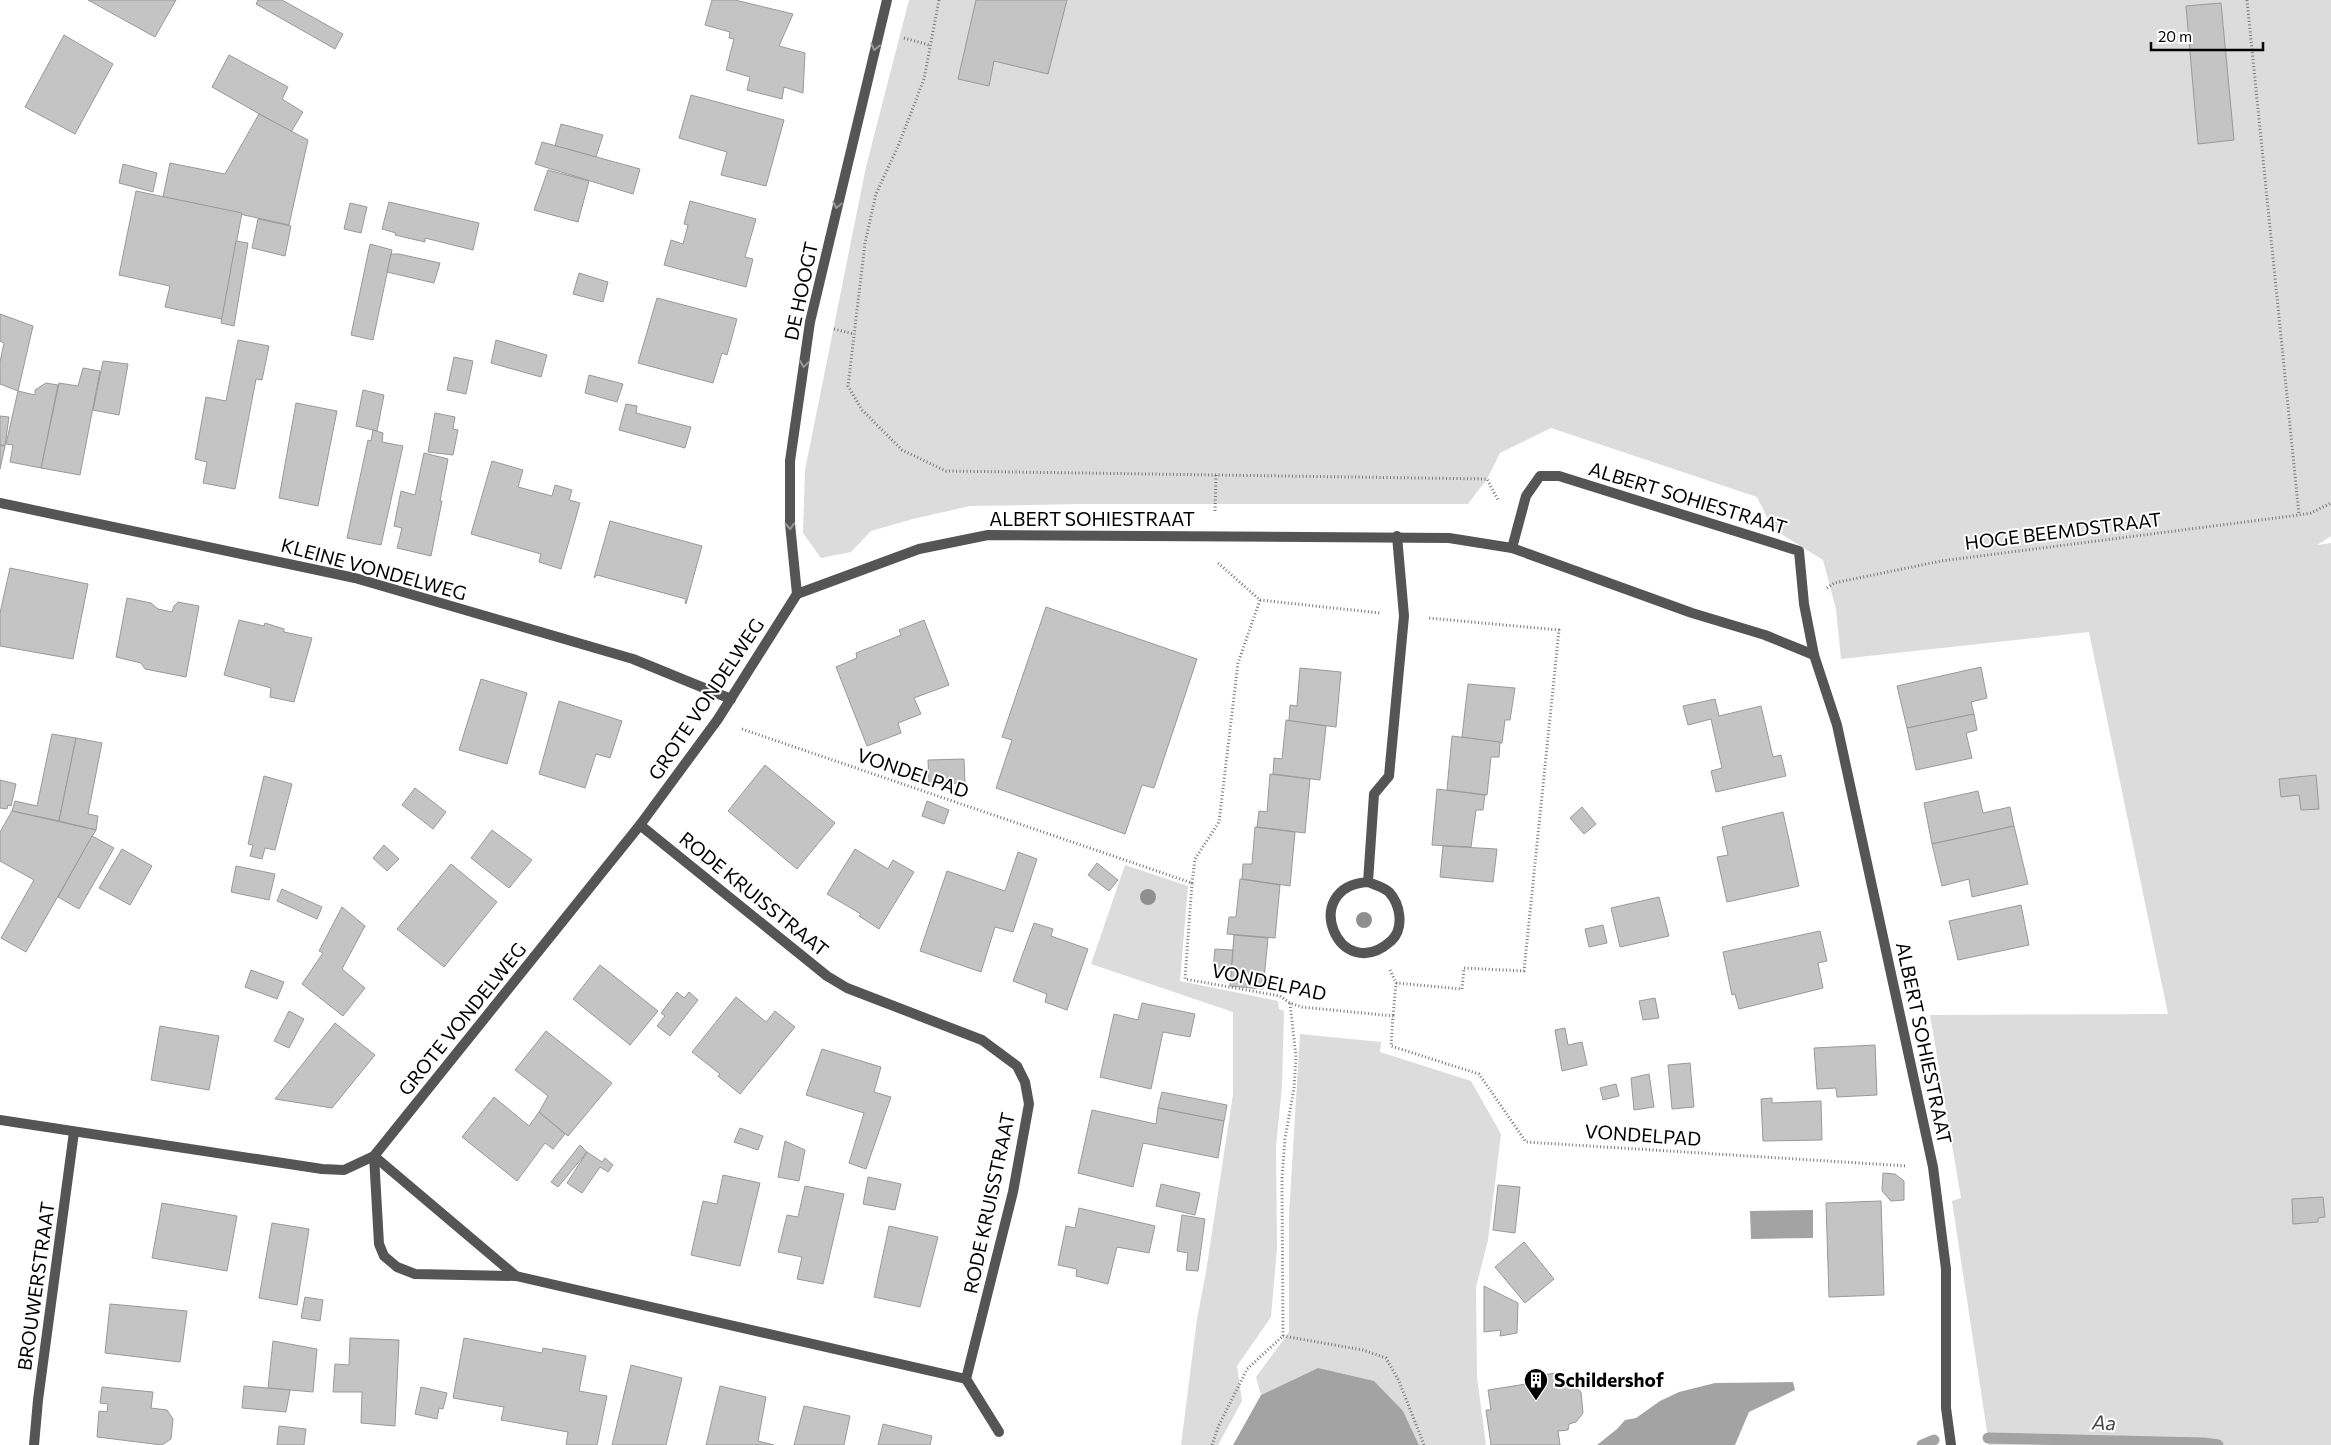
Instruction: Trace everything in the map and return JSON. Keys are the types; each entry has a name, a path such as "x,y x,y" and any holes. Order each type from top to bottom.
{"street":[{"name":"DE HOOGT","path":"797,594 790,524 790,461 810,322 887,0"},
{"name":"ALBERT SOHIESTRAAT","path":"1512,548 1526,496 1540,476 1559,476 1799,551 1804,604 1814,655 1837,724 1933,1167 1946,1270 1946,1408 1951,1445"},
{"name":"KLEINE VONDELWEG","path":"0,503 355,578 633,659 731,699"},
{"name":"ALBERT SOHIESTRAAT","path":"797,594 919,549 988,535 1397,536 1449,538 1512,548 1692,613 1765,635 1814,655"},
{"path":"1368,882 1374,794 1389,776 1404,616 1397,536"},
{"name":"GROTE VONDELWEG","path":"0,1120 322,1170 344,1170 374,1156 640,825 718,719 797,594"},
{"name":"RODE KRUISSTRAAT","path":"640,825 827,976 847,988 982,1040 1017,1066 1025,1082 1028,1104 1013,1192 966,1379"},
{"path":"1368,882 1388,891 1398,904 1400,922 1394,938 1381,949 1365,954 1348,949 1336,938 1330,922 1332,905 1341,892 1356,883 1368,882"},
{"name":"BROUWERSTRAAT","path":"34,1445 74,1132"},
{"path":"374,1156 379,1244 384,1256 397,1267 415,1274 516,1276 966,1379 999,1432"},
{"path":"374,1156 516,1276"}],"path":[{"path":"939,0 924,78 899,144 876,194 865,243 848,386 862,410 902,450 946,471 1487,479 1501,505"},
{"path":"2248,0 2300,515"},
{"path":"1214,536 1216,475"},
{"name":"HOGE BEEMDSTRAAT","path":"1804,604 1834,582 1941,561 2300,515 2311,513 2331,503"},
{"path":"1208,562 1218,563 1260,600 1404,616 1559,630 1524,971 1464,968 1462,989 1396,983"},
{"path":"1192,883 1195,859 1219,822 1238,663 1260,600"},
{"name":"VONDELPAD","path":"718,719 759,736 1192,883 1184,980 1280,996 1290,1003 1302,1006 1392,1016 1391,1046 1479,1074 1526,1142 1933,1167"},
{"path":"1381,949 1396,983 1392,1016"},
{"path":"1212,1445 1219,1425 1248,1369 1283,1336 1282,1178 1285,1139 1294,1088 1296,1058 1290,1003"},
{"path":"1283,1336 1362,1350 1386,1358 1399,1381 1424,1445"}],"shaded area":[{"path":"909,0 2331,0 2331,536 2317,545 2331,543 2331,1445 1988,1445 1952,1201 1961,1198 1930,1015 2168,1014 2089,632 1841,659 1836,609 1823,560 1773,529 1757,497 1551,428 1500,453 1487,479 1468,504 1080,504 970,506 871,531 851,552 821,558 803,533 805,470 866,167"},
{"path":"1125,865 1188,886 1180,981 1278,1001 1279,1009 1284,1011 1282,1086 1276,1147 1277,1248 1271,1317 1237,1366 1242,1401 1218,1445 1181,1445 1197,1319 1233,1094 1233,1012 1091,964"},
{"path":"1300,1034 1381,1042 1380,1052 1471,1081 1501,1134 1488,1240 1476,1287 1477,1377 1486,1445 1419,1445 1403,1411 1318,1368 1261,1395 1256,1377 1289,1332 1289,1215"},
{"path":"1813,1210 1813,1238 1751,1239 1750,1211"},
{"path":"1318,1368 1374,1381 1403,1411 1419,1445 1233,1445 1261,1395"},
{"path":"1793,1382 1795,1390 1749,1412 1735,1445 1597,1445 1625,1420 1636,1418 1660,1401 1679,1392 1715,1383"}],"building":[{"path":"88,0 176,0 155,37"},
{"path":"258,0 282,0 343,34 335,49 256,4"},
{"path":"712,0 735,0 793,14 779,46 805,53 803,93 784,87 782,99 747,90 750,77 726,70 734,39 729,38 730,32 705,25"},
{"path":"976,0 1067,0 1048,74 994,61 989,86 958,79"},
{"path":"2221,3 2234,140 2198,144 2186,6"},
{"path":"64,35 113,64 75,134 25,107"},
{"path":"229,55 288,87 282,99 303,112 291,132 212,87"},
{"path":"691,95 784,120 766,186 721,175 727,152 679,138"},
{"path":"259,114 308,140 289,225 163,197 170,163 225,174"},
{"path":"561,124 603,135 596,157 555,146"},
{"path":"542,142 640,169 633,194 535,164"},
{"path":"123,164 157,173 153,192 119,183"},
{"path":"548,170 589,181 578,222 534,210"},
{"path":"136,191 242,213 222,319 165,307 170,286 119,275"},
{"path":"690,201 756,219 745,257 753,259 746,287 664,265 671,240 683,244 688,225 684,224"},
{"path":"389,202 479,223 473,250 425,238 425,242 395,235 396,233 382,229"},
{"path":"350,203 367,207 361,233 344,229"},
{"path":"258,219 291,226 285,256 252,248"},
{"path":"236,241 248,243 234,326 221,323"},
{"path":"370,244 392,250 373,340 351,335"},
{"path":"391,254 440,263 434,283 387,272"},
{"path":"579,273 608,282 603,302 573,294"},
{"path":"657,298 737,319 727,355 722,353 713,383 638,363"},
{"path":"0,314 33,326 18,391 0,384 0,362 4,343 0,341"},
{"path":"238,340 269,346 262,380 256,379 235,489 203,483 207,462 195,459 206,397 226,401"},
{"path":"496,340 547,355 541,377 491,363"},
{"path":"454,357 473,361 466,394 447,390"},
{"path":"103,361 128,364 119,415 93,410"},
{"path":"83,368 100,371 80,475 41,468 59,383 78,386"},
{"path":"589,375 623,384 617,402 585,393"},
{"path":"46,383 58,385 41,468 10,462 13,445 6,444 18,391 35,395 35,390"},
{"path":"363,390 384,395 377,431 356,426"},
{"path":"296,403 337,411 318,506 279,498"},
{"path":"626,404 637,406 636,413 691,427 685,448 619,430"},
{"path":"435,413 455,417 453,429 458,430 453,455 428,452"},
{"path":"0,416 9,417 5,446 0,445"},
{"path":"373,430 383,433 382,442 403,446 381,545 347,538 368,440 371,441"},
{"path":"0,445 5,446 0,469"},
{"path":"424,453 448,459 431,556 397,548 402,528 394,526 401,491 415,495"},
{"path":"492,461 523,470 518,487 552,496 555,485 572,490 569,500 580,503 561,569 539,562 541,554 471,534"},
{"path":"610,521 702,546 686,604 686,599 597,575 594,578"},
{"path":"10,568 88,584 73,659 0,646 0,613"},
{"path":"127,598 151,603 158,609 172,612 178,602 199,606 186,677 145,669 141,663 116,657"},
{"path":"1046,607 1197,659 1154,788 1142,785 1125,834 996,788 1012,740 1002,737"},
{"path":"239,620 264,626 265,623 284,629 284,632 312,638 294,702 270,697 271,688 224,675"},
{"path":"924,620 949,685 914,698 921,714 898,723 901,733 867,746 836,667 857,658 856,653 901,635 899,630"},
{"path":"1981,667 1987,698 1971,702 1974,714 1907,728 1897,686"},
{"path":"1300,668 1341,672 1336,727 1289,721 1290,705 1297,706"},
{"path":"481,679 527,693 507,764 459,750"},
{"path":"1468,684 1515,688 1510,720 1505,720 1502,743 1462,737"},
{"path":"1715,699 1719,716 1761,706 1773,757 1781,755 1786,776 1716,792 1711,771 1722,768 1711,719 1688,725 1683,706"},
{"path":"559,701 622,721 610,758 596,754 585,788 539,774"},
{"path":"1974,714 1977,730 1966,733 1972,758 1916,770 1907,728"},
{"path":"1286,720 1326,726 1320,780 1273,774 1274,758 1282,759"},
{"path":"52,734 76,738 59,821 12,811 15,801 37,806"},
{"path":"1452,736 1500,742 1499,757 1491,757 1487,795 1447,790"},
{"path":"76,738 102,743 88,814 98,816 96,830 59,821"},
{"path":"964,759 965,783 929,784 928,760"},
{"path":"765,765 835,823 797,869 728,811"},
{"path":"1270,774 1310,779 1305,833 1257,827 1259,811 1267,812"},
{"path":"2316,775 2319,809 2301,810 2299,795 2281,797 2279,779"},
{"path":"264,776 292,784 275,850 265,848 262,859 250,856 253,845 248,844"},
{"path":"0,780 16,784 11,806 8,805 7,809 0,808"},
{"path":"415,788 446,812 433,829 402,805"},
{"path":"1437,789 1485,795 1483,810 1476,810 1471,847 1432,845"},
{"path":"1978,791 1983,813 2010,807 2014,826 1932,844 1924,803"},
{"path":"927,801 949,810 944,824 922,816"},
{"path":"1582,807 1596,824 1584,834 1570,818"},
{"path":"12,811 96,830 26,952 1,938 34,880 0,861 0,832"},
{"path":"1783,812 1799,886 1727,902 1717,857 1728,855 1722,827"},
{"path":"2014,826 2028,884 1972,897 1969,879 1942,886 1932,844"},
{"path":"1255,827 1295,832 1290,886 1242,879 1243,864 1252,864"},
{"path":"492,830 532,860 509,888 471,858"},
{"path":"92,836 114,848 79,909 58,897"},
{"path":"384,845 399,859 387,871 373,858"},
{"path":"1443,846 1497,849 1493,882 1440,877"},
{"path":"122,849 152,866 130,905 99,888"},
{"path":"855,849 888,869 893,860 914,872 879,929 859,916 861,914 827,894"},
{"path":"1018,852 1037,859 1013,932 995,927 981,972 920,951 947,871 1005,891"},
{"path":"1097,863 1118,880 1109,891 1088,875"},
{"path":"451,864 497,902 444,967 397,929"},
{"path":"236,866 275,874 269,900 231,892"},
{"path":"1240,879 1280,885 1275,938 1227,934 1229,917 1236,917"},
{"path":"282,889 322,907 317,919 277,901"},
{"path":"1659,897 1669,936 1620,947 1611,908"},
{"path":"2021,905 2029,945 1958,960 1949,921"},
{"path":"342,907 365,926 342,969 365,988 343,1016 302,984 323,953 319,951"},
{"path":"1034,923 1053,929 1051,936 1088,949 1067,1010 1045,1002 1047,994 1013,981"},
{"path":"1603,925 1607,943 1589,947 1585,929"},
{"path":"1820,931 1827,961 1818,963 1823,988 1739,1009 1735,994 1732,995 1723,952"},
{"path":"1234,935 1268,938 1263,989 1230,986"},
{"path":"1215,949 1233,950 1231,971 1213,969"},
{"path":"600,965 658,1011 630,1045 573,999"},
{"path":"251,970 284,982 277,999 245,987"},
{"path":"677,992 684,998 689,992 698,1000 670,1036 657,1026 665,1016 661,1013"},
{"path":"736,997 766,1022 775,1011 795,1027 740,1094 718,1076 720,1074 692,1052"},
{"path":"1655,998 1659,1018 1643,1020 1639,1001"},
{"path":"1142,1003 1195,1014 1190,1037 1163,1032 1151,1089 1100,1077 1114,1014 1138,1020"},
{"path":"289,1011 304,1019 289,1048 274,1041"},
{"path":"335,1023 375,1055 332,1108 275,1099"},
{"path":"160,1026 219,1036 209,1090 151,1080"},
{"path":"1565,1028 1568,1045 1582,1042 1587,1065 1562,1071 1555,1030"},
{"path":"546,1031 612,1083 568,1136 539,1112 548,1096 515,1070"},
{"path":"1875,1045 1877,1095 1837,1097 1836,1088 1817,1089 1814,1048"},
{"path":"822,1049 881,1067 874,1092 891,1097 866,1169 849,1163 864,1113 806,1095"},
{"path":"1690,1063 1694,1107 1672,1109 1668,1065"},
{"path":"1649,1074 1654,1107 1634,1110 1631,1078"},
{"path":"1616,1084 1619,1096 1603,1100 1600,1088"},
{"path":"1162,1092 1227,1105 1224,1121 1158,1108"},
{"path":"494,1097 529,1126 539,1112 565,1134 553,1149 545,1143 517,1181 462,1137"},
{"path":"1772,1098 1772,1103 1821,1101 1822,1140 1763,1141 1761,1099"},
{"path":"1158,1108 1224,1121 1218,1158 1143,1143 1133,1187 1078,1173 1092,1110 1156,1124"},
{"path":"740,1128 763,1136 758,1150 734,1142"},
{"path":"785,1141 805,1150 799,1181 778,1177"},
{"path":"580,1145 587,1152 558,1187 551,1182"},
{"path":"587,1152 602,1162 605,1158 613,1165 608,1172 600,1167 582,1193 567,1183"},
{"path":"1883,1173 1895,1174 1904,1181 1904,1200 1891,1201 1882,1191"},
{"path":"723,1175 760,1183 740,1266 691,1255 703,1201 717,1204"},
{"path":"868,1177 901,1184 895,1210 863,1204"},
{"path":"1161,1184 1200,1193 1195,1215 1156,1206"},
{"path":"1498,1185 1520,1187 1515,1233 1493,1230"},
{"path":"805,1186 844,1194 823,1284 797,1279 802,1257 778,1252 787,1215 798,1217"},
{"path":"2323,1197 2325,1217 2318,1218 2318,1222 2293,1224 2292,1199"},
{"path":"1881,1201 1884,1295 1829,1297 1826,1203"},
{"path":"162,1203 237,1216 227,1271 152,1258"},
{"path":"1079,1208 1155,1226 1149,1253 1117,1247 1108,1284 1076,1276 1077,1269 1058,1265 1066,1226 1075,1228"},
{"path":"1182,1215 1205,1219 1198,1271 1186,1270 1188,1253 1177,1251"},
{"path":"272,1223 309,1229 297,1305 259,1298"},
{"path":"889,1226 938,1237 920,1307 874,1297"},
{"path":"1524,1242 1554,1279 1525,1303 1495,1267"},
{"path":"1484,1286 1518,1303 1517,1333 1500,1336 1501,1330 1484,1332"},
{"path":"305,1297 323,1300 320,1321 301,1318"},
{"path":"110,1304 187,1311 180,1362 105,1353"},
{"path":"350,1338 399,1340 395,1426 361,1423 362,1392 333,1392 335,1364 349,1365"},
{"path":"464,1338 542,1353 543,1348 586,1356 579,1391 607,1396 597,1445 566,1445 568,1432 501,1420 504,1407 453,1398"},
{"path":"273,1341 317,1349 313,1392 268,1388"},
{"path":"631,1365 682,1378 666,1445 612,1445"},
{"name":"Schildershof","path":"1557,1373 1559,1383 1563,1382 1563,1385 1571,1384 1581,1392 1583,1413 1576,1422 1569,1424 1568,1430 1558,1431 1560,1445 1491,1445 1486,1410 1491,1410 1488,1390 1526,1384 1525,1377"},
{"path":"244,1386 290,1390 286,1412 242,1408"},
{"path":"720,1386 766,1397 758,1441 774,1445 706,1445"},
{"path":"102,1387 153,1392 151,1408 167,1410 173,1419 171,1439 162,1445 97,1437 99,1411 107,1412 108,1404 100,1403"},
{"path":"421,1387 447,1393 443,1409 439,1408 437,1419 415,1414"},
{"path":"804,1406 850,1416 844,1445 794,1445"},
{"path":"883,1424 932,1436 930,1445 878,1445"},
{"path":"279,1426 306,1429 304,1445 277,1445"}],"waterway":[{"name":"Aa","path":"1988,1438 2204,1443 2218,1445"},
{"name":"Aa","path":"1922,1445 1934,1440"}],"place":[{"name":"Schildershof","path":"1536,1401"}]}
